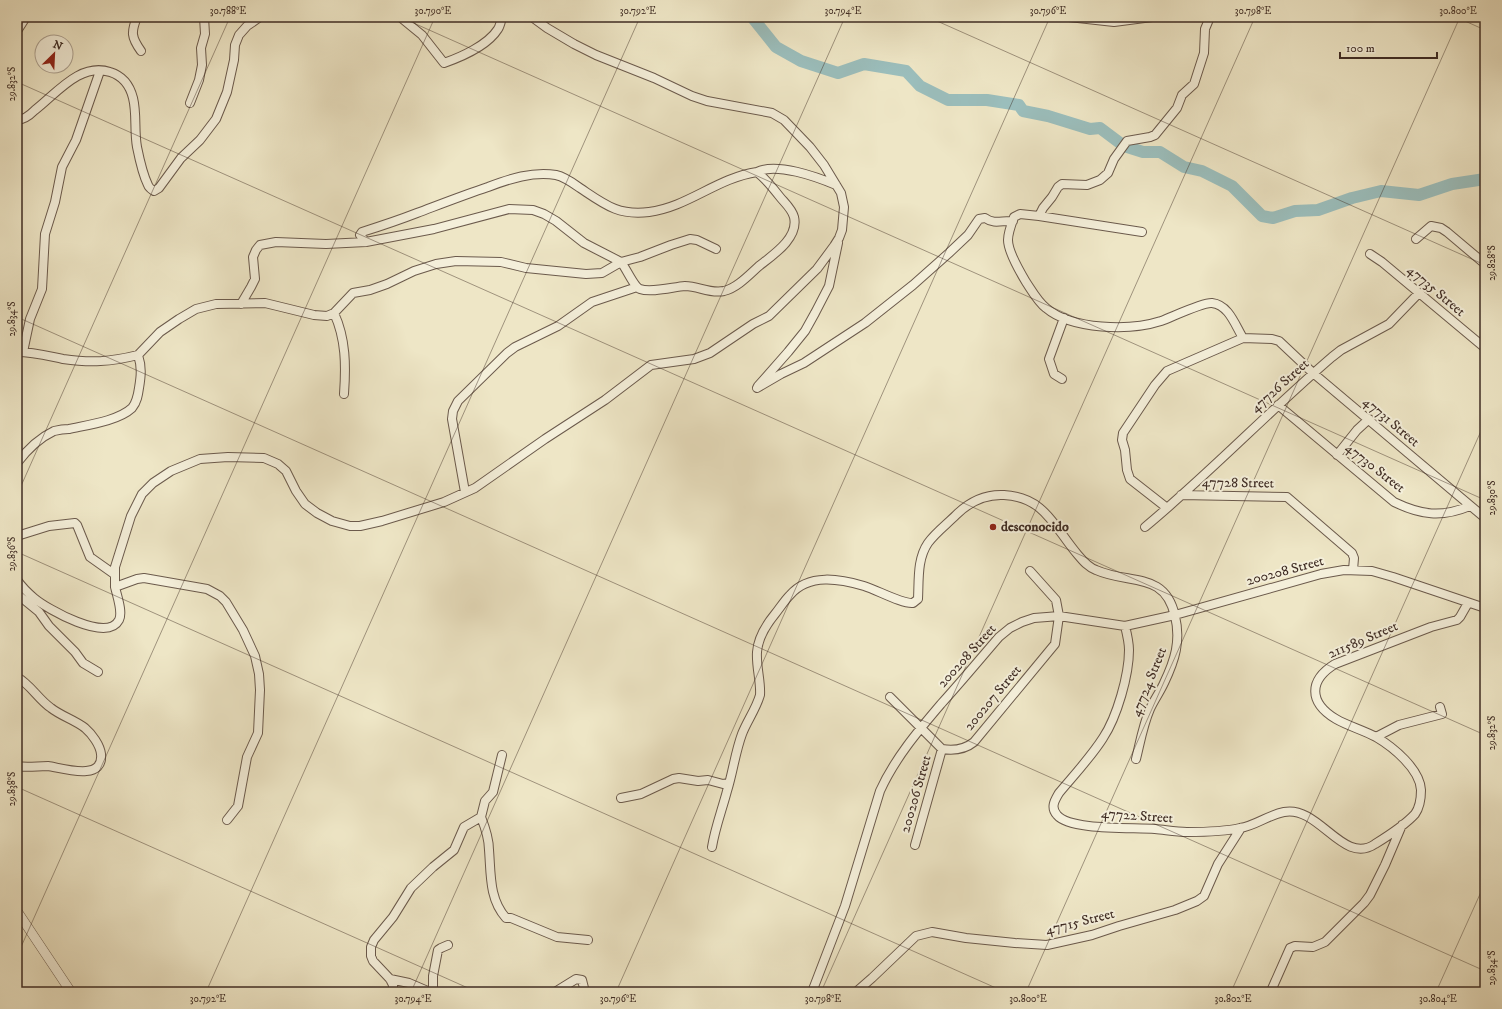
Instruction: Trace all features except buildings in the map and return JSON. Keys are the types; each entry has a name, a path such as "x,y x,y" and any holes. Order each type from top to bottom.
{"street":[{"path":"17,32 26,17"},
{"path":"137,17 132,30 134,41 141,51"},
{"path":"190,104 199,80 202,65 201,48 205,34 204,17"},
{"path":"17,120 31,114 67,82 81,74 93,71 107,71 119,76 131,89 134,103 137,147 148,186 154,191 159,188 181,158 200,140 216,119 227,92 234,60 235,45 239,35 260,17"},
{"path":"400,17 422,35 444,63 460,57 483,43 498,29 502,17"},
{"path":"532,17 547,28 596,55 654,78 692,96 707,101 734,105 776,115 784,120 810,147 837,185 841,193 844,207 842,230 827,292 805,331 757,388 761,388 781,374 810,359 865,323 913,285 949,253 968,235 979,219 985,218 991,222 1009,221 1020,214 1142,232"},
{"path":"1069,17 1114,22 1152,17"},
{"path":"1039,216 1041,210 1058,187 1064,184 1087,185 1100,180 1108,173 1114,159 1127,141 1155,135 1177,108 1182,95 1194,84 1204,53 1205,29 1210,17"},
{"path":"100,71 76,140 62,167 55,202 45,234 42,289 30,319 20,352 90,362 107,362 138,355 160,332 179,318 196,309 216,304 265,303 321,316 327,316 334,313 353,293 370,290 388,284 414,270 436,264 456,261 490,261 559,272 586,274 602,273 621,262 640,257 690,239 697,240 716,249"},
{"path":"366,242 360,235 362,232 416,214 459,196 520,176 549,174 557,175 573,183 611,208 625,212 639,213 650,212 672,206 725,181 768,168 800,172 818,177 837,185"},
{"path":"241,304 255,279 253,258 260,245 276,242 326,244 366,242 434,229 509,209 533,210 556,221 584,243 621,262 637,287 641,289 650,290 687,286 708,292 724,291 740,282 780,249 791,236 794,216 784,201 757,172"},
{"path":"1009,221 1009,250 1021,274 1034,294 1046,308 1064,318 1086,324 1128,327 1159,321 1209,303 1213,303 1225,309 1243,338 1199,358 1171,368 1164,374 1123,434 1122,440 1130,479 1167,508"},
{"path":"1416,239 1431,226 1441,228 1485,264"},
{"path":"17,580 24,589 46,606 59,613 96,628 111,627 119,620 120,615 114,574 117,560 131,516 142,494 153,483 171,471 200,459 258,457 271,460 286,471 296,491 306,504 317,513 332,521 350,526 360,526 382,521 444,502 475,488 545,439 605,400 651,365 694,359 710,354 753,324 769,316 817,268 839,238"},
{"name":"47735 Street","path":"1370,254 1382,262 1418,294 1485,348"},
{"path":"465,492 452,419 453,411 458,401 515,347 558,326 592,302 637,287"},
{"name":"47726 Street","path":"1145,527 1182,495 1313,373 1341,350 1389,324 1418,294"},
{"path":"334,313 342,333 345,353 346,366 344,394"},
{"path":"1062,379 1054,374 1049,359 1064,318"},
{"name":"47731 Street","path":"1243,338 1272,339 1279,341 1313,373 1485,518"},
{"path":"17,463 27,450 54,431 84,426 116,417 132,407 137,399 142,377 138,355"},
{"name":"47730 Street","path":"1278,405 1394,502 1416,511 1431,514 1455,512 1470,506"},
{"path":"1337,455 1357,430 1369,419"},
{"name":"47724 Street","path":"729,783 740,739 760,695 757,653 758,643 770,620 791,594 805,584 825,579 844,581 913,603 918,599 921,558 929,542 958,513 978,498 999,495 1015,496 1026,499 1044,510 1065,540 1088,566 1094,570 1104,574 1150,583 1160,587 1169,599 1175,614 1178,629 1178,646 1174,660 1164,683 1149,711 1136,759"},
{"name":"47728 Street","path":"1182,495 1287,497 1352,553 1354,558 1354,570"},
{"path":"17,536 49,526 75,523 90,557 114,574"},
{"name":"200208 Street","path":"812,992 845,906 880,791 888,774 897,759 920,729 999,637 1010,628 1034,618 1059,616 1125,626 1175,614 1321,574 1354,570 1372,571 1393,577 1485,608"},
{"path":"1030,571 1056,600 1059,616"},
{"path":"115,587 144,578 208,589 220,596 226,602 243,630 255,656 259,674 260,690 258,733 247,758 238,806 227,820"},
{"path":"17,594 38,612 49,626 75,652 83,663 98,672"},
{"name":"211589 Street","path":"1404,823 1414,814 1419,806 1421,798 1420,782 1416,774 1409,764 1376,737 1344,723 1328,713 1317,699 1315,685 1325,670 1336,664 1431,626 1457,620 1468,603"},
{"name":"200207 Street","path":"942,749 958,750 974,742 1053,647 1056,639 1059,616"},
{"name":"47722 Street","path":"1125,626 1129,649 1128,660 1122,689 1113,719 1102,739 1059,792 1054,801 1054,809 1057,815 1062,819 1096,826 1186,832 1241,828 1282,812 1300,812 1309,816 1340,842 1355,848 1373,846 1404,823"},
{"path":"17,677 28,685 44,703 53,710 86,728 100,748 101,756 97,766 91,771 81,772 44,766 27,768 17,766"},
{"path":"890,697 920,729 942,749"},
{"path":"1376,737 1400,724 1442,714 1440,707"},
{"name":"200206 Street","path":"915,846 942,749"},
{"path":"502,755 493,792 485,801 481,817 485,828 489,849 490,873 494,895 501,912 506,918 511,918 557,937 588,940"},
{"path":"621,798 641,794 680,778 698,781 708,780 723,784 729,783 715,828 712,847"},
{"path":"394,992 390,979 373,961 370,951 374,940 393,917 411,888 454,850 464,827 481,817"},
{"path":"1271,991 1290,948 1295,946 1313,947 1325,942 1370,894 1404,823"},
{"name":"47715 Street","path":"856,992 916,936 920,934 932,932 1008,942 1047,945 1092,935 1197,901 1204,896 1218,864 1241,828"},
{"path":"17,911 71,992"},
{"path":"390,979 409,983 431,992 438,950 448,945"},
{"path":"555,992 576,979 582,980 584,988"}],"waterway":[{"path":"752,17 776,47 801,61 838,73 864,64 906,71 920,86 948,100 987,100 1019,105 1023,111 1048,116 1090,129 1100,128 1124,146 1143,152 1160,152 1184,167 1202,171 1232,186 1262,216 1273,218 1295,211 1318,210 1352,198 1381,191 1419,195 1452,184 1485,179"}],"place":[{"name":"desconocido","path":"993,527"}]}
